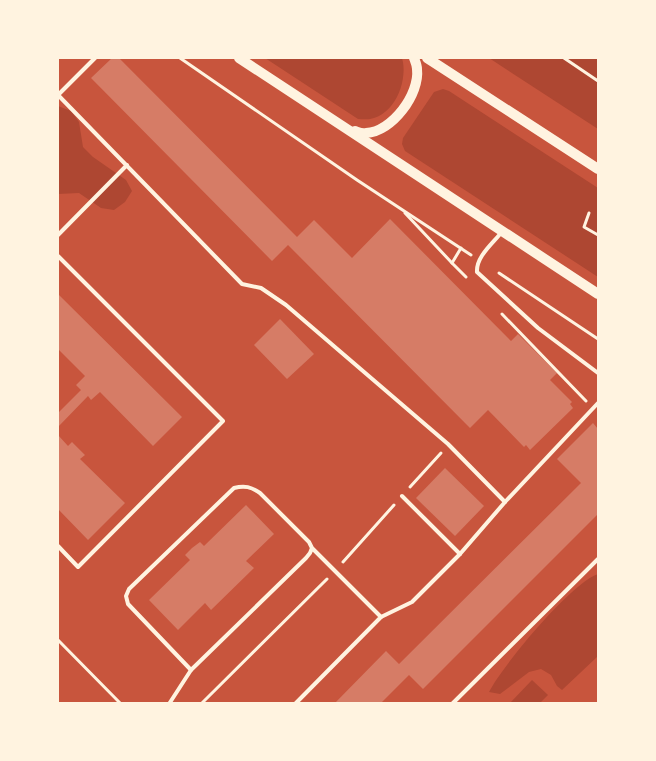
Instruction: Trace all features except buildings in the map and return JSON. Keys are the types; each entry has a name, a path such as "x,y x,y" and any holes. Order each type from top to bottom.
{"main road":[{"path":"239,58 598,294"},
{"path":"346,129 365,134 382,129 397,117 409,100 416,85 417,69 414,58"},
{"path":"427,58 598,169"}],"lane":[{"path":"95,58 58,95 242,284 261,288 286,305 448,444 505,502"},
{"path":"58,235 127,165"},
{"path":"503,231 479,260 476,265 477,272 538,328 598,373"},
{"path":"58,256 224,421 78,567 58,546"},
{"path":"295,704 381,617 412,602 460,554 505,502 598,402"},
{"path":"594,408 598,412"},
{"path":"191,670 128,604 126,596 129,589 234,488 241,486 252,487 260,493 310,542 312,548 381,617"},
{"path":"402,496 460,554"},
{"path":"169,704 191,670 306,558 312,548"},
{"path":"452,704 598,559"}],"path":[{"path":"180,58 400,208 598,339"},
{"path":"564,58 598,81"},
{"path":"595,78 598,74"},
{"path":"400,208 472,284"},
{"path":"589,213 584,227 598,235"},
{"path":"452,264 461,248"},
{"path":"499,312 594,408"},
{"path":"58,640 121,704"}],"shaded area":[{"path":"265,58 402,58 402,84 395,101 382,114 374,118 358,119"},
{"path":"489,58 598,58 598,129"},
{"path":"443,89 449,91 598,188 598,277 405,151 402,144 403,138 434,92"},
{"path":"58,106 71,111 79,122 83,147 93,157 126,180 132,191 125,202 114,210 101,208 79,193 58,194"},
{"path":"598,574 597,657 562,690 557,686 551,675 541,669 529,672 500,694 489,692 508,663 555,608 572,592"},
{"path":"532,680 548,695 540,703 510,703"}]}
